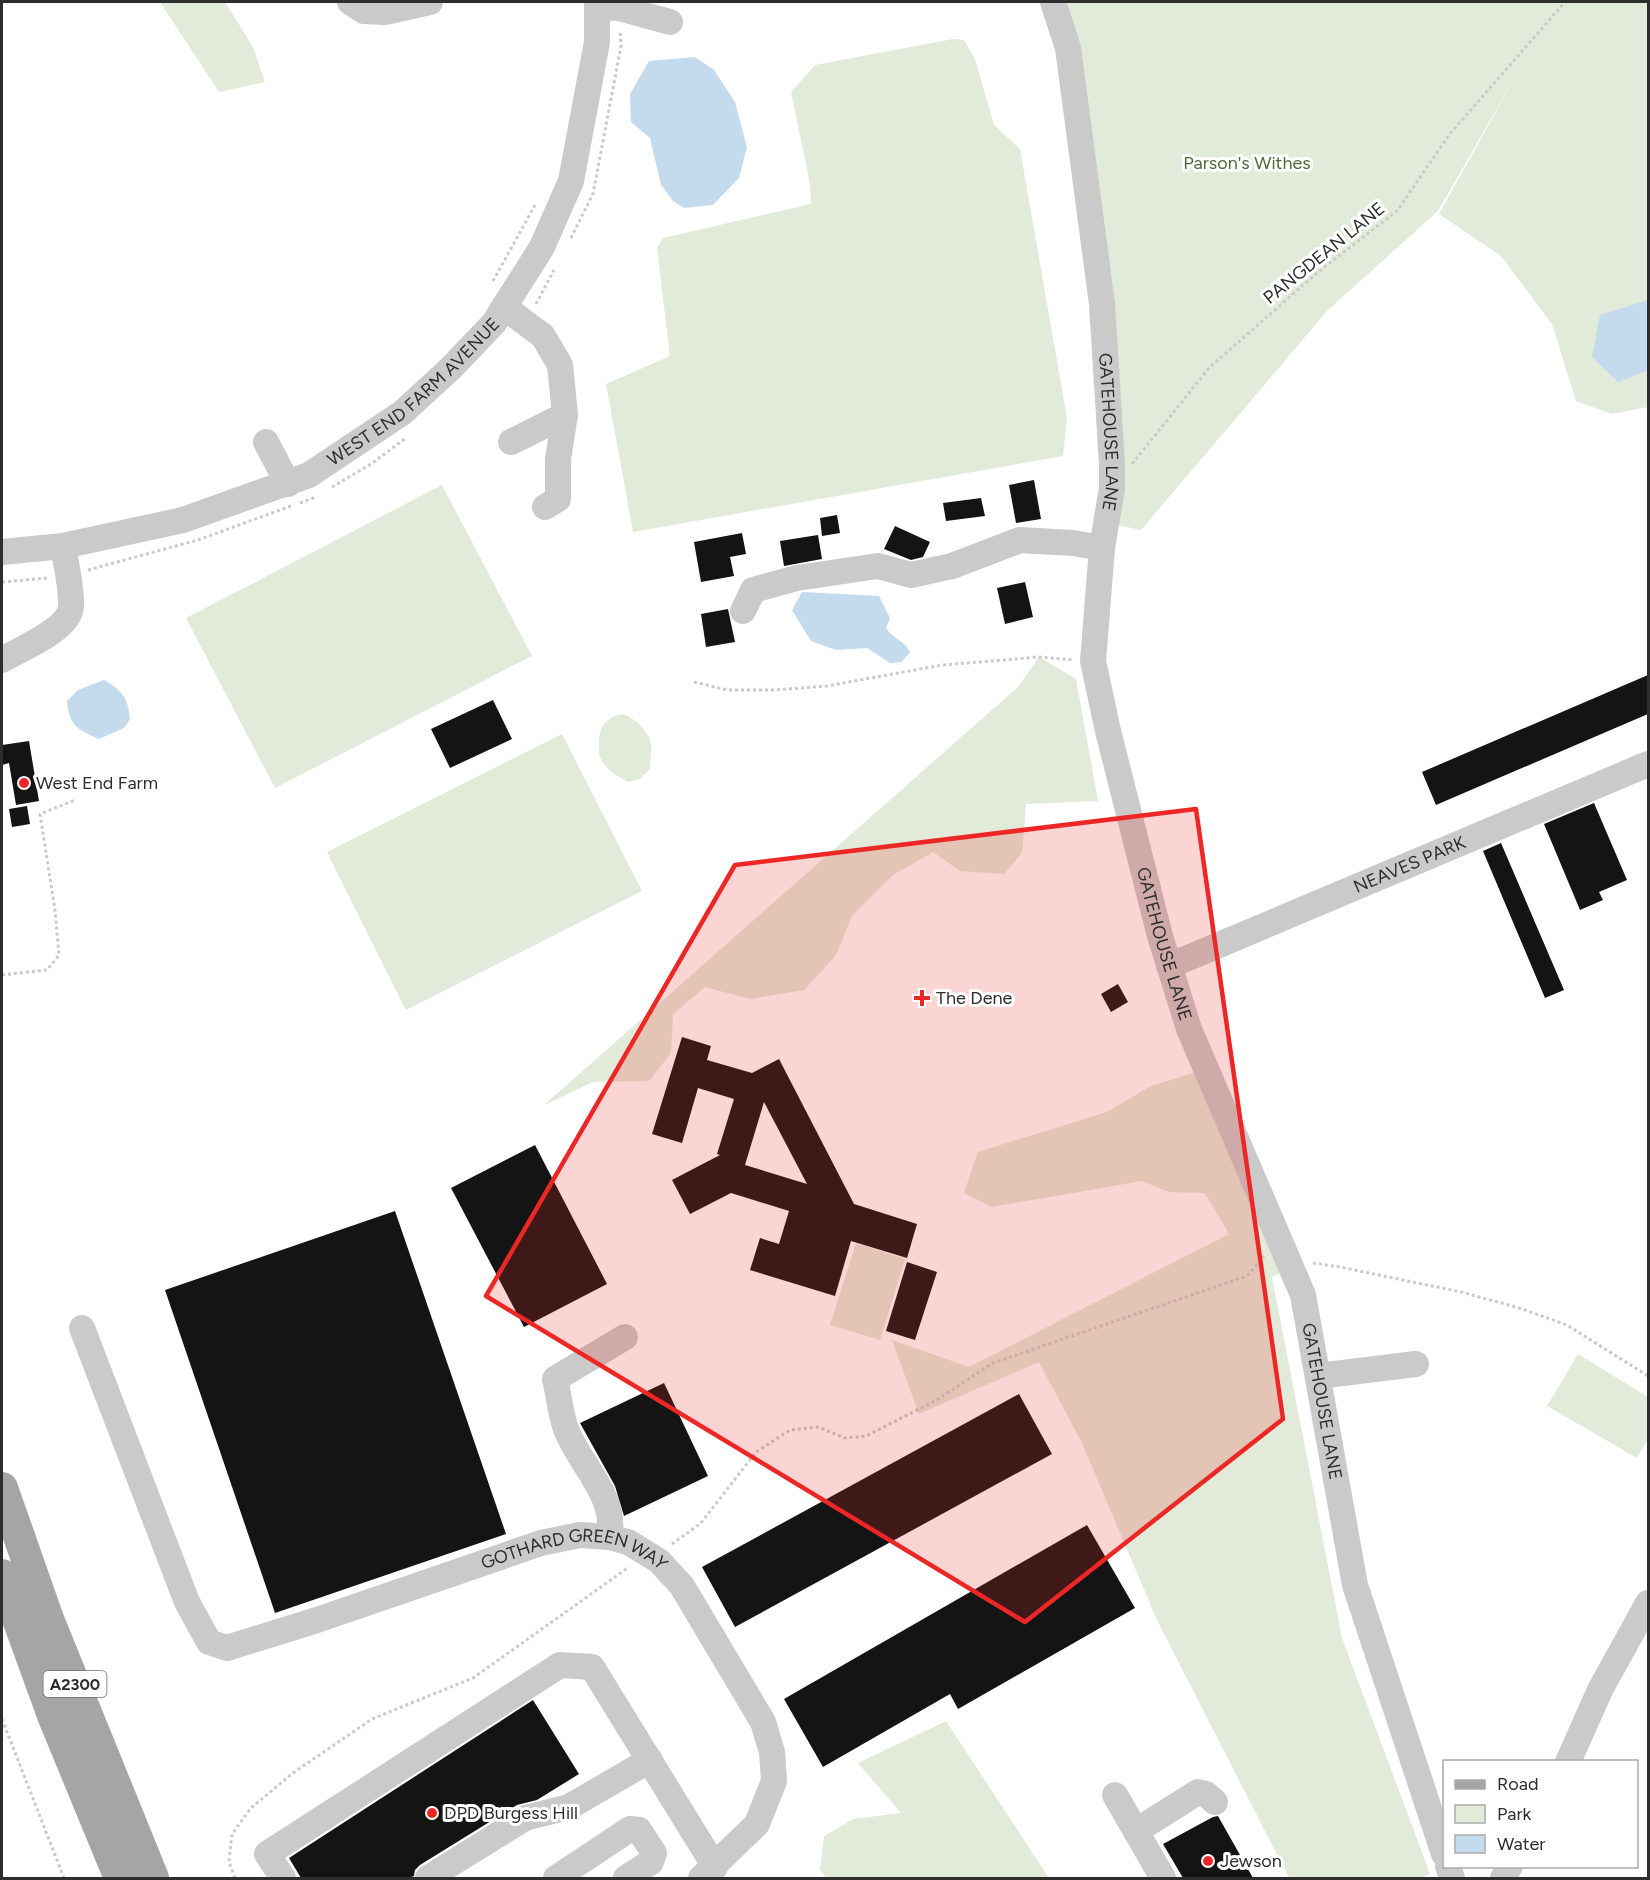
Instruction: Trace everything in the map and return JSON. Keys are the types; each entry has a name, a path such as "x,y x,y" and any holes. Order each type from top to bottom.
{"main road":[{"name":"A2300","path":"2,1488 48,1619 153,1878"},
{"name":"A2300","path":"2,1575 54,1718 120,1878"}],"street":[{"path":"350,2 364,11 385,12 430,2"},
{"name":"GATEHOUSE LANE","path":"1053,2 1068,48 1102,304 1112,464 1112,488 1102,548 1093,661 1111,743 1169,966 1189,1029 1303,1295 1355,1585 1443,1851"},
{"path":"604,6 670,22"},
{"name":"WEST END FARM AVENUE","path":"2,552 63,546 183,520 288,484 309,475 402,413 451,368 494,323 496,299 542,247 571,181 604,6"},
{"path":"496,299 543,336 560,365 565,415 558,459 558,499 545,507"},
{"path":"511,442 565,415"},
{"path":"266,442 288,484"},
{"path":"743,611 753,590 797,578 878,566 911,575 952,566 1020,540 1073,543 1102,548"},
{"path":"2,660 59,628 71,609 63,546"},
{"name":"NEAVES PARK","path":"1169,966 1648,764"},
{"name":"GOTHARD GREEN WAY","path":"82,1328 187,1602 209,1642 227,1648 317,1620 541,1543 580,1535 609,1537 628,1542 659,1561 682,1586 735,1673 763,1722 772,1752 774,1781 757,1824 708,1873"},
{"path":"609,1537 612,1524 607,1504 566,1427 555,1380 626,1337"},
{"path":"1318,1376 1416,1364"},
{"path":"1568,1760 1600,1690 1648,1603"},
{"path":"283,1878 267,1854 560,1665 592,1667 650,1760 708,1873"},
{"path":"428,1878 525,1818 569,1807 650,1760"},
{"path":"1136,1831 1198,1792 1206,1794 1215,1802"},
{"path":"1115,1795 1163,1878"},
{"path":"556,1878 630,1829 639,1830 654,1853 651,1862 626,1878"}],"path":[{"name":"PANGDEAN LANE","path":"1112,488 1209,368 1318,272 1397,211 1449,135 1565,2"},
{"path":"568,244 594,194 621,46 604,6"},
{"path":"496,299 538,201"},
{"path":"526,324 557,264"},
{"path":"2,582 68,576 198,540 314,498 371,464 413,433"},
{"path":"694,682 727,690 774,690 827,686 942,665 1039,657 1093,661"},
{"path":"2,975 47,970 59,955 55,910 40,813 75,800"},
{"path":"659,1561 668,1547 701,1523 756,1452 790,1430 818,1427 845,1438 866,1436 935,1401 993,1362 1247,1276 1282,1247 1301,1261 1461,1292 1516,1307 1567,1325 1648,1376"},
{"path":"235,1878 229,1862 232,1834 251,1808 293,1773 372,1719 473,1678 632,1565"},
{"path":"2,1719 64,1878"}],"highlighted area":[{"path":"1196,809 1283,1419 1025,1622 486,1296 735,865"}],"green space":[{"path":"160,2 225,2 253,47 265,82 219,92"},
{"name":"Parson's Withes","path":"1053,2 1648,2 1648,407 1612,414 1576,401 1552,324 1501,256 1439,214 1518,72 1438,211 1328,310 1141,530 1117,525"},
{"path":"953,39 964,40 975,59 994,125 1020,149 1067,418 1063,456 633,532 606,384 670,356 657,248 663,238 811,204 810,184 791,92 815,65"},
{"path":"442,485 532,656 275,788 186,618"},
{"path":"1039,657 1076,679 1098,801 1026,804 1022,853 1004,874 960,871 933,852 893,875 852,916 836,955 804,990 750,999 705,987 673,1014 671,1053 649,1081 593,1082 544,1105 1018,687"},
{"path":"622,714 640,725 651,744 650,769 640,779 628,782 608,768 599,754 603,726 610,718"},
{"path":"562,734 642,891 406,1010 327,852"},
{"path":"1206,1069 1292,1269 1272,1277 1342,1638 1430,1874 1421,1878 1289,1878 1157,1620 1082,1443 1039,1362 919,1414 892,1340 969,1367 1229,1234 1205,1193 1169,1192 1142,1181 992,1207 964,1193 978,1152 1107,1112 1151,1086"},
{"path":"856,1243 905,1259 880,1340 830,1325"},
{"path":"1578,1354 1648,1397 1648,1439 1637,1458 1547,1406"},
{"path":"946,1721 1049,1878 826,1878 820,1869 824,1836 853,1819 901,1813 858,1763"}],"water":[{"path":"695,57 714,70 735,102 747,147 739,178 713,205 684,208 673,201 661,185 650,138 631,122 630,94 649,61"},
{"path":"1648,300 1648,370 1618,382 1592,357 1600,315"},
{"path":"802,592 879,596 890,618 886,628 910,652 902,662 890,663 867,648 836,650 811,641 792,610"},
{"path":"104,680 123,696 128,706 130,719 124,728 99,739 76,726 70,716 67,701 78,690"}],"building":[{"path":"1034,480 1041,519 1016,523 1009,485"},
{"path":"981,498 985,516 946,521 943,503"},
{"path":"837,515 840,533 822,536 820,518"},
{"path":"895,526 930,542 923,557 911,560 884,549"},
{"path":"742,533 746,554 730,557 734,576 701,582 694,542"},
{"path":"818,535 822,559 784,566 780,541"},
{"path":"1025,582 1033,617 1005,624 997,588"},
{"path":"728,609 735,642 706,647 701,614"},
{"path":"1648,675 1648,714 1436,805 1422,772"},
{"path":"493,700 512,739 450,768 431,729"},
{"name":"West End Farm","path":"29,741 39,801 16,805 9,763 2,765 2,745"},
{"path":"1594,803 1627,880 1599,892 1603,900 1580,910 1544,824"},
{"path":"27,806 30,824 12,827 9,809"},
{"path":"1501,843 1564,990 1545,998 1483,851"},
{"path":"1118,984 1128,1002 1111,1012 1101,994"},
{"path":"682,1037 711,1046 707,1060 752,1073 779,1059 854,1204 917,1224 907,1258 851,1241 835,1296 750,1270 760,1238 779,1244 789,1211 731,1193 690,1214 672,1180 720,1155 717,1154 734,1099 698,1088 682,1143 652,1134","holes":["764,1102 807,1184 745,1165"]},
{"path":"535,1145 607,1284 524,1327 451,1188"},
{"path":"395,1211 506,1534 275,1613 165,1290"},
{"path":"907,1262 937,1272 915,1340 886,1331"},
{"path":"664,1383 708,1476 624,1516 615,1486 580,1423"},
{"path":"1019,1394 1052,1454 735,1627 702,1567"},
{"path":"1087,1525 1135,1608 958,1709 950,1694 823,1767 784,1699"},
{"name":"DPD Burgess Hill","path":"533,1700 579,1774 537,1800 517,1805 420,1865 415,1870 414,1876 409,1878 301,1878 289,1858"},
{"name":"Jewson","path":"1218,1816 1253,1878 1183,1878 1163,1844"}],"place":[{"name":"West End Farm","path":"24,783"},
{"name":"The Dene","path":"922,998"},
{"name":"DPD Burgess Hill","path":"432,1813"},
{"name":"Jewson","path":"1208,1861"}]}
